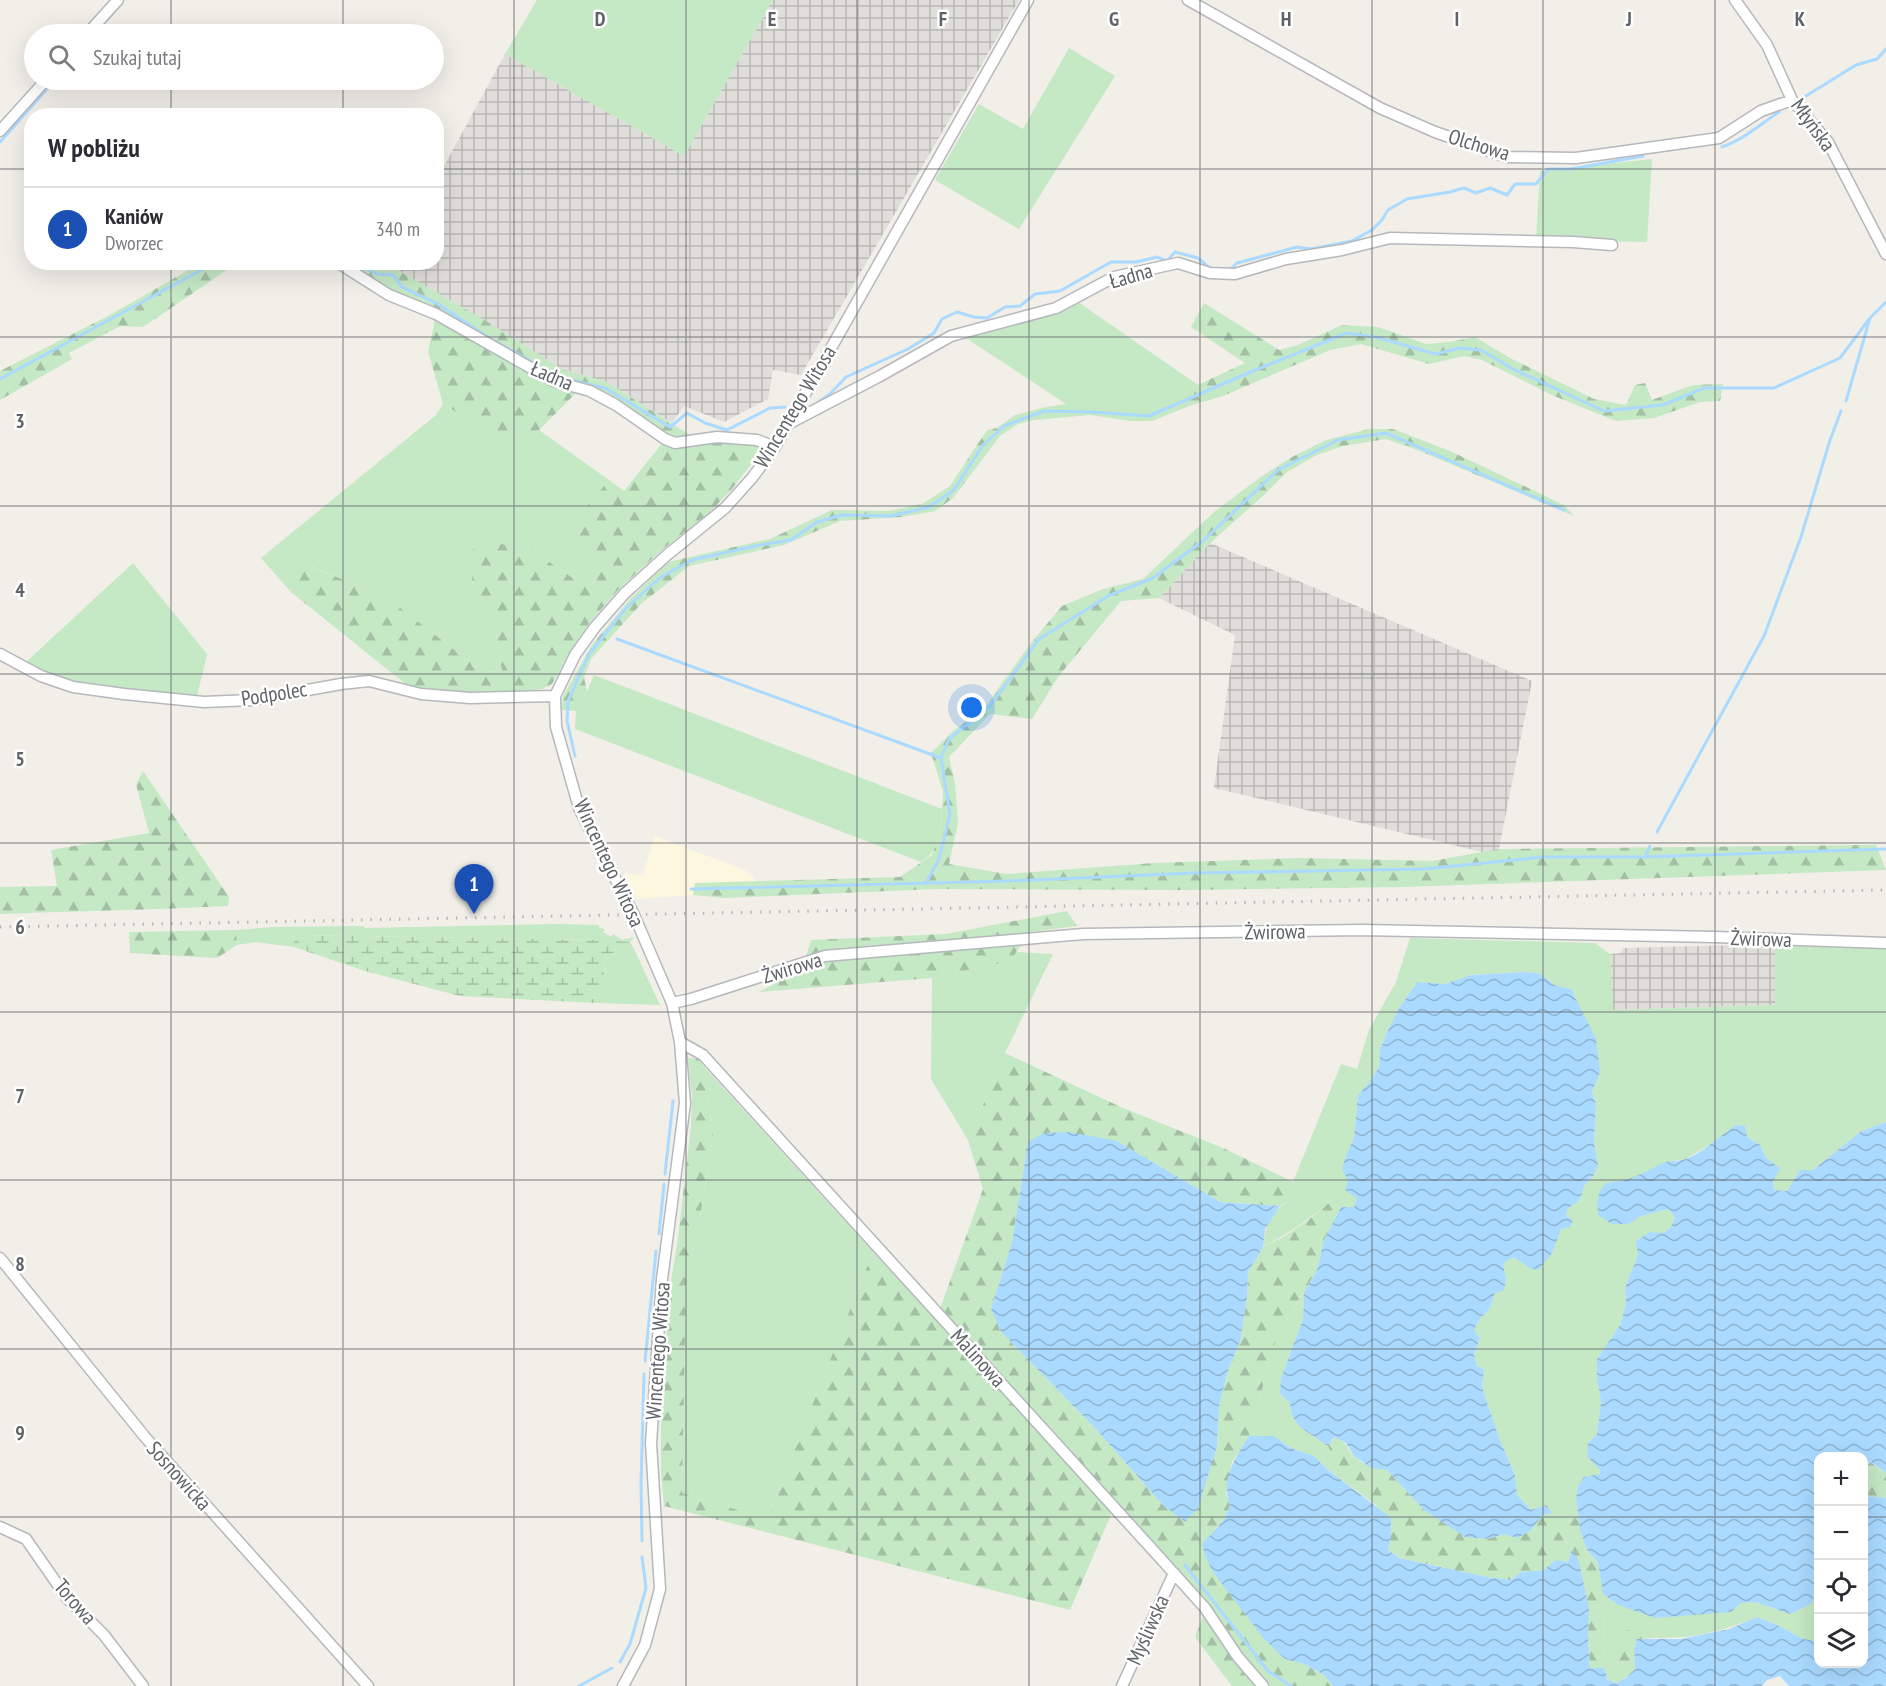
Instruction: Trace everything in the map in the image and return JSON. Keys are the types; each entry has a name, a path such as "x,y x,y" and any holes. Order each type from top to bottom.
{"street":[{"path":"96,24 118,0"},
{"name":"Wincentego Witosa","path":"623,1686 645,1645 660,1589 651,1443 662,1279 685,1103 680,1042 672,1003 634,915 579,808 556,727 555,696 575,655 595,627 625,593 725,508 752,478 775,447 1028,0"},
{"name":"Olchowa","path":"1188,0 1380,108 1435,132 1507,157 1576,158 1719,138 1761,111 1792,100"},
{"name":"Młyńska","path":"1735,0 1767,45 1792,100 1828,142 1886,254"},
{"path":"0,131 37,90"},
{"name":"Ładna","path":"788,424 951,336 1056,308 1114,277 1178,263 1210,273 1235,274 1286,260 1342,250 1390,238 1612,245"},
{"name":"Ładna","path":"350,270 389,295 436,314 554,381 590,391 616,405 665,439 675,443 717,437 757,440 775,447"},
{"name":"Podpolec","path":"0,654 41,676 73,687 204,702 252,700 369,681 421,694 470,698 555,696"},
{"name":"Żwirowa","path":"672,1003 825,956 1083,934 1362,930 1886,943"},
{"name":"Malinowa","path":"680,1042 704,1056 1174,1573 1205,1608 1238,1657 1263,1686"},
{"name":"Sosnowicka","path":"0,1258 145,1437 368,1686"},
{"name":"Torowa","path":"0,1527 26,1539 67,1598 104,1635 143,1686"},
{"name":"Myśliwska","path":"1122,1686 1174,1573"}],"shaded area":[{"path":"773,0 1019,0 801,375 773,370 768,399 724,422 684,406 672,423 607,382 562,369 486,321 398,270 444,270 444,166 505,54 684,156"},
{"path":"1210,543 1532,681 1499,849 1482,852 1214,788 1235,635 1159,598"},
{"path":"654,836 745,870 757,881 695,883 693,895 637,899 623,873 643,875"},
{"path":"1775,944 1775,1005 1612,1010 1610,954 1621,953 1623,948"}],"green space":[{"path":"537,0 773,0 684,156 505,54"},
{"path":"1069,48 1115,76 1019,229 935,180 979,104 1023,129"},
{"path":"1652,159 1647,242 1536,240 1540,171"},
{"path":"189,270 227,270 143,327 120,326 69,353 72,359 0,400 0,371 108,316"},
{"path":"355,270 398,270 486,321 562,369 607,382 693,437 675,440 390,292"},
{"path":"1078,302 1198,385 1189,389 1189,406 1152,421 1130,421 1090,415 1034,420 1018,424 1000,436 997,428 1015,415 1066,404 966,338"},
{"path":"1204,303 1279,350 1298,345 1342,325 1378,327 1426,344 1475,337 1510,358 1594,399 1626,405 1635,385 1645,383 1652,400 1693,385 1723,384 1720,401 1700,402 1654,418 1616,421 1554,396 1482,360 1464,356 1429,364 1361,344 1330,350 1223,396 1189,406 1189,389 1245,363 1191,327"},
{"path":"436,316 579,390 539,430 505,441 443,404 428,351"},
{"path":"443,404 505,441 539,430 609,480 564,533 596,561 596,585 580,583 530,549 472,581 496,633 502,671 483,672 386,597 308,565 291,592 261,558 436,415"},
{"path":"997,428 1000,436 953,498 935,511 902,517 840,521 784,545 689,566 641,604 591,659 584,677 587,692 576,711 562,710 563,696 592,645 631,598 668,562 770,539 832,510 889,511 922,504 950,486 987,430"},
{"path":"1369,429 1393,429 1450,451 1564,505 1574,516 1386,439 1343,446 1317,455 1287,472 1210,543 1159,598 1121,601 1058,677 1032,719 990,714 949,757 955,783 958,823 949,864 1007,874 1154,863 1300,858 1432,861 1499,849 1876,845 1886,870 1403,887 1186,890 934,889 725,898 693,895 695,883 900,877 932,855 941,829 943,791 931,753 952,732 985,707 1031,643 1062,606 1103,589 1143,579 1214,512 1262,476 1292,457 1326,440"},
{"path":"664,441 756,442 764,448 732,489 709,513 663,549 618,590 590,622 552,684 542,689 492,694 458,694 408,686 291,592 307,565 386,597 483,672 502,671 496,633 472,581 474,539 530,549 580,583 596,585 596,561 563,534 609,480 624,491"},
{"path":"133,563 207,654 197,696 74,683 25,663"},
{"path":"594,675 942,809 939,839 933,851 921,862 575,729 576,711"},
{"path":"143,771 229,897 228,906 0,914 0,887 57,886 51,850 149,833 136,784"},
{"path":"1067,911 1077,926 1030,932 1010,961 932,978 759,992 802,969 811,940 946,934"},
{"path":"599,925 599,928 605,929 603,932 611,937 613,934 622,940 634,937 630,942 295,935 294,947 256,942 237,945 236,930 273,927 364,926 365,928"},
{"path":"236,930 237,945 217,958 130,953 129,932"},
{"path":"294,935 603,940 630,942 634,949 605,955 604,981 597,1003 460,996 365,971 294,947"},
{"path":"1410,938 1595,943 1610,954 1613,1010 1775,1005 1775,944 1886,948 1886,1122 1860,1132 1813,1170 1800,1170 1787,1191 1774,1190 1773,1181 1779,1168 1766,1158 1760,1145 1747,1137 1735,1125 1711,1144 1685,1159 1666,1162 1640,1176 1606,1183 1628,1224 1641,1216 1668,1209 1675,1218 1670,1228 1638,1255 1625,1288 1626,1304 1620,1325 1597,1359 1601,1402 1597,1434 1588,1443 1600,1475 1584,1477 1576,1498 1579,1519 1552,1513 1546,1505 1531,1510 1517,1495 1515,1475 1499,1438 1482,1387 1484,1369 1477,1366 1474,1356 1480,1338 1474,1330 1479,1320 1490,1308 1495,1293 1506,1279 1503,1263 1514,1257 1529,1268 1552,1253 1568,1208 1581,1197 1584,1186 1594,1175 1598,1165 1594,1142 1596,1104 1592,1092 1600,1072 1584,1016 1571,989 1554,985 1541,974 1527,972 1471,975 1445,984 1417,982 1399,1008 1389,1028 1380,1049 1379,1067 1358,1095 1354,1138 1346,1155 1349,1180 1357,1198 1354,1207 1341,1207 1329,1203 1263,1247 1266,1229 1273,1215 1298,1195 1293,1182 1341,1064 1357,1069 1369,1030 1396,982"},
{"path":"634,949 660,1005 597,1003 604,981 605,955"},
{"path":"1016,952 1053,954 1005,1053 968,1140 931,1079 932,978 1009,961"},
{"path":"1005,1053 1123,1108 1223,1148 1293,1182 1298,1195 1280,1206 1220,1202 1117,1141 1028,1143 1012,1242 991,1309 1001,1332 1093,1426 1163,1505 1185,1522 1217,1446 1219,1406 1228,1370 1240,1342 1247,1298 1248,1272 1263,1247 1307,1221 1329,1203 1341,1207 1324,1240 1317,1270 1277,1336 1249,1436 1232,1462 1226,1494 1230,1506 1224,1520 1214,1530 1213,1572 1285,1659 1304,1664 1324,1675 1333,1686 1232,1686 1195,1637 1207,1606 940,1309 983,1189 968,1140"},
{"path":"688,1058 698,1059 705,1068 708,1107 714,1129 698,1230 686,1284 682,1493 767,1519 873,1252 1113,1510 1070,1610 664,1506 661,1425 669,1294 691,1126 692,1096"},
{"path":"705,1068 873,1252 767,1519 682,1493 686,1284 698,1230 714,1129 708,1107"},
{"path":"1304,1292 1303,1319 1281,1378 1292,1416 1300,1427 1328,1446 1347,1484 1314,1456 1291,1448 1274,1436 1249,1436 1277,1336"},
{"path":"1334,1437 1346,1444 1352,1454 1362,1463 1387,1470 1424,1510 1487,1539 1530,1531 1543,1515 1552,1513 1579,1519 1587,1550 1598,1562 1603,1594 1604,1668 1590,1668 1588,1639 1572,1550 1568,1562 1556,1561 1544,1570 1522,1572 1511,1580 1399,1558 1388,1550 1391,1538 1376,1505 1347,1484 1328,1446"},
{"path":"1870,1462 1886,1473 1886,1498 1868,1496 1868,1464"},
{"path":"1603,1594 1616,1604 1755,1602 1790,1614 1811,1604 1814,1597 1814,1641 1803,1639 1757,1617 1720,1630 1682,1637 1655,1638 1652,1629 1618,1662 1627,1677 1617,1683 1608,1680 1604,1668"},
{"path":"1652,1629 1655,1638 1637,1639 1634,1649 1635,1669 1627,1677 1618,1662 1626,1630"}],"water":[{"path":"1527,972 1541,974 1554,985 1571,989 1596,1039 1600,1072 1592,1092 1596,1104 1594,1142 1598,1165 1594,1175 1584,1186 1581,1197 1568,1208 1566,1216 1573,1220 1570,1227 1561,1229 1552,1253 1539,1270 1529,1268 1514,1257 1503,1263 1506,1279 1504,1290 1495,1293 1490,1308 1479,1320 1474,1330 1480,1338 1474,1355 1477,1366 1484,1369 1482,1387 1499,1438 1515,1475 1517,1495 1531,1510 1546,1505 1552,1513 1543,1515 1530,1531 1517,1538 1505,1534 1487,1539 1465,1537 1424,1510 1387,1470 1371,1468 1354,1456 1346,1443 1334,1437 1328,1446 1300,1427 1292,1416 1290,1403 1280,1393 1281,1378 1303,1319 1304,1292 1317,1270 1324,1240 1341,1207 1354,1207 1357,1198 1345,1190 1348,1180 1342,1170 1354,1138 1358,1095 1379,1067 1380,1049 1399,1008 1417,982 1445,984 1471,975"},
{"path":"1886,1122 1886,1473 1871,1462 1868,1465 1868,1452 1814,1452 1814,1597 1811,1604 1790,1614 1755,1602 1741,1603 1731,1612 1655,1618 1616,1604 1603,1594 1598,1562 1587,1550 1580,1529 1576,1498 1578,1486 1584,1477 1600,1474 1600,1470 1587,1456 1588,1443 1597,1434 1601,1402 1597,1359 1620,1325 1626,1304 1625,1288 1638,1255 1636,1241 1650,1232 1663,1233 1670,1228 1675,1218 1668,1209 1641,1216 1628,1224 1612,1224 1598,1215 1601,1190 1606,1183 1629,1179 1663,1163 1691,1157 1735,1125 1745,1126 1747,1137 1760,1145 1766,1158 1780,1168 1773,1181 1774,1190 1787,1191 1800,1170 1813,1170 1860,1132"},
{"path":"1069,1132 1117,1141 1220,1202 1280,1206 1265,1229 1263,1247 1248,1272 1247,1298 1240,1342 1228,1370 1219,1406 1217,1446 1198,1508 1185,1522 1163,1505 1093,1426 1001,1332 991,1309 1012,1242 1028,1142 1044,1133"},
{"path":"1249,1436 1274,1436 1291,1448 1314,1456 1327,1469 1391,1518 1391,1538 1388,1550 1399,1558 1511,1580 1521,1572 1544,1570 1556,1560 1568,1562 1572,1549 1579,1562 1589,1608 1590,1668 1604,1668 1608,1680 1617,1683 1635,1669 1634,1649 1637,1639 1681,1639 1729,1629 1757,1617 1803,1639 1814,1641 1814,1668 1868,1668 1868,1496 1886,1498 1886,1686 1789,1686 1780,1676 1767,1680 1762,1686 1333,1686 1324,1675 1304,1664 1285,1659 1264,1639 1213,1572 1206,1558 1202,1544 1224,1520 1230,1506 1227,1497 1228,1478"}],"waterway":[{"path":"1801,99 1856,65 1877,59 1886,49"},
{"path":"30,108 46,90"},
{"path":"1722,147 1745,136 1779,112"},
{"path":"0,142 24,115"},
{"path":"1228,270 1237,263 1297,247 1311,249 1352,241 1372,230 1388,210 1407,199 1464,188 1476,193 1490,188 1507,195 1515,184 1536,184 1548,169 1571,169 1643,156"},
{"path":"814,405 830,394 846,377 908,349 934,333 942,319 957,312 987,318 1005,307 1020,306 1035,294 1060,291 1111,262 1136,262 1157,257 1167,261 1175,252 1198,258 1212,270"},
{"path":"0,379 201,270"},
{"path":"369,270 376,274 393,275 402,287 438,304 491,339 562,378 605,388 670,427 687,413 705,423 727,430 770,408 785,407"},
{"path":"1846,401 1870,318 1886,302"},
{"path":"575,756 567,721 568,701 589,654 626,608 661,577 692,560 791,540 817,522 842,515 891,516 929,507 954,490 983,445 1004,426 1044,411 1149,416 1347,333 1380,338 1435,354 1460,348 1481,350 1513,369 1604,411 1663,405 1704,388 1774,388 1840,358 1870,318"},
{"path":"1657,832 1764,636 1801,537 1841,411"},
{"path":"926,883 939,859 950,815 941,758 949,739 990,706 1039,639 1108,596 1153,578 1204,540 1278,470 1338,440 1386,433 1564,510"},
{"path":"617,639 941,758"},
{"path":"1645,857 1650,846"},
{"path":"691,889 1008,881 1193,873 1425,869 1543,857 1645,857 1886,849"},
{"path":"665,1174 673,1101"},
{"path":"659,1234 664,1184"},
{"path":"645,1361 656,1251"},
{"path":"642,1541 644,1374"},
{"path":"620,1662 630,1644 646,1588 642,1557"},
{"path":"1185,1565 1268,1671 1291,1686"},
{"path":"579,1686 612,1668"}],"railway":[{"path":"0,927 1886,890"}],"place":[{"name":"Kaniów","path":"474,914"}]}
